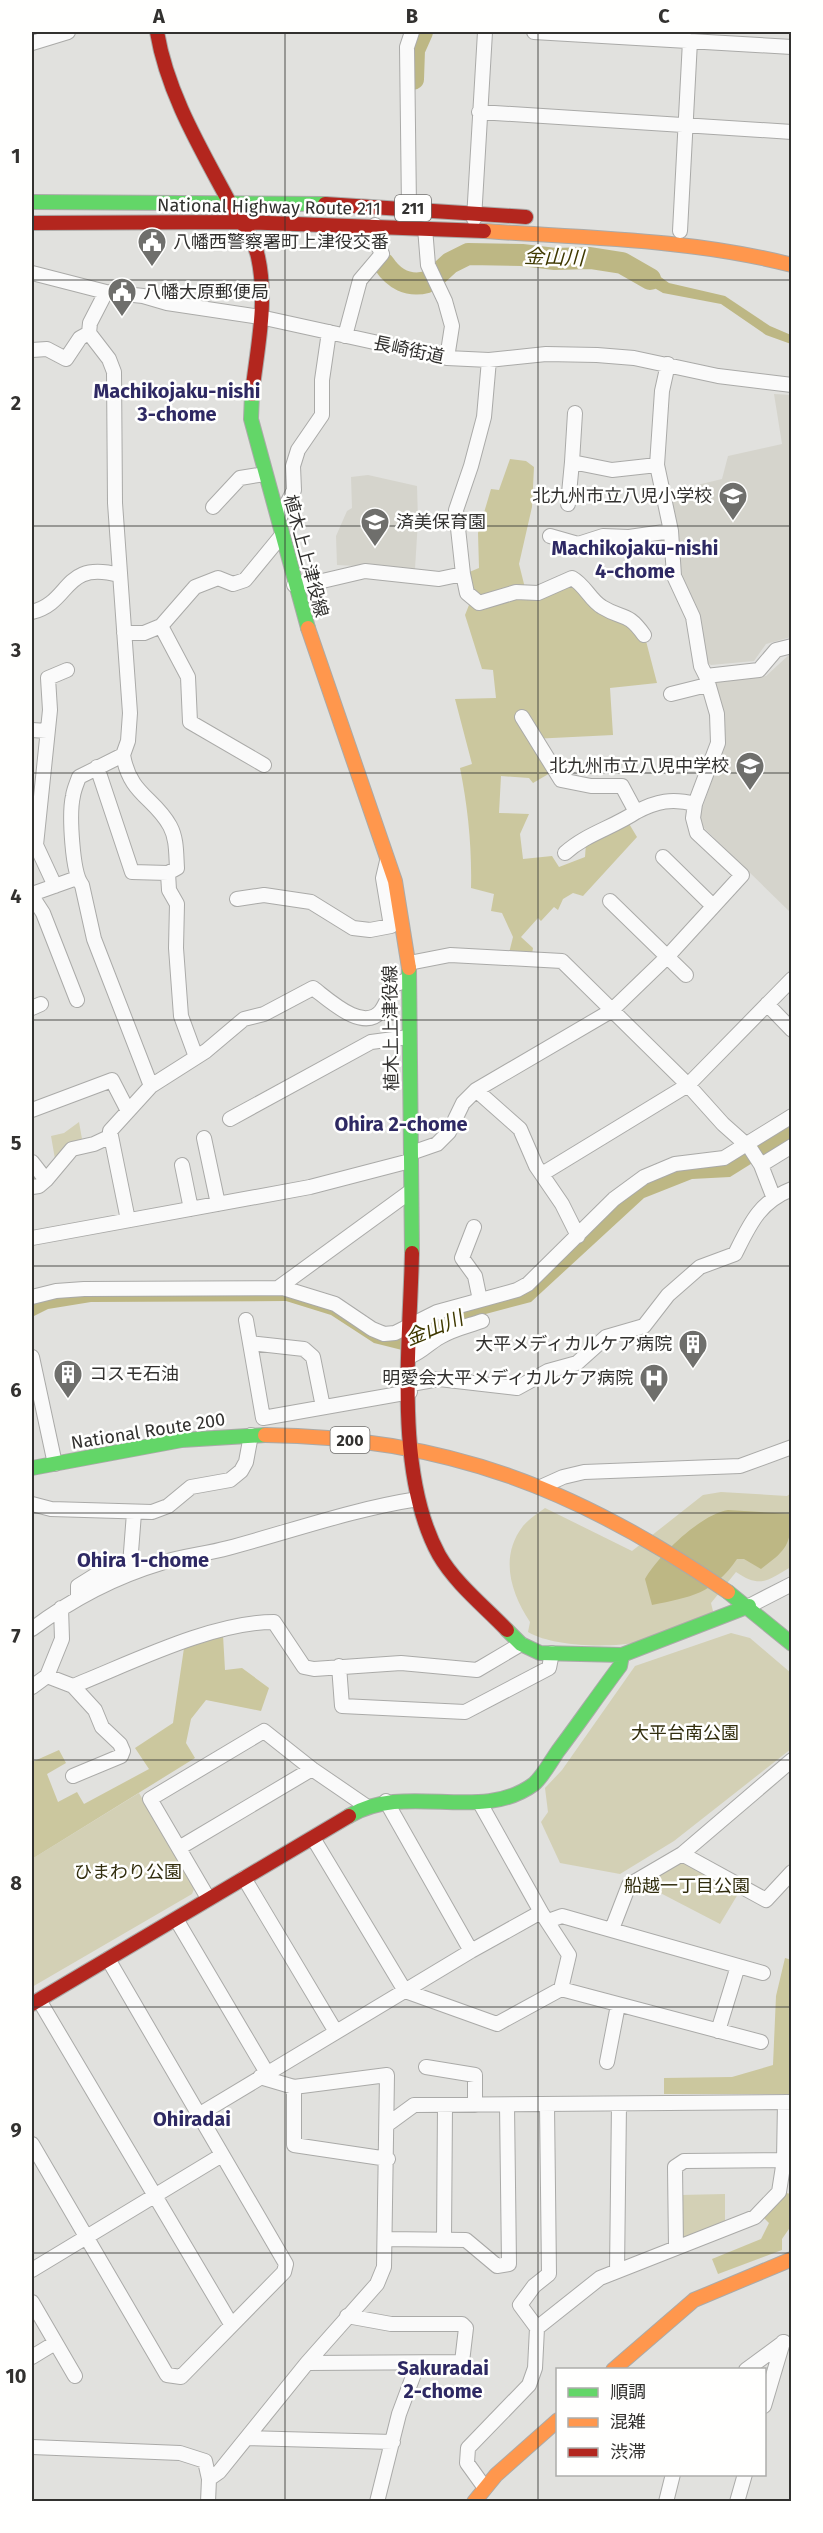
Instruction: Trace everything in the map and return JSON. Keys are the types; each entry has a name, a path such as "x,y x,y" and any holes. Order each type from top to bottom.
{"main road":[{"name":"植木上上津役線","path":"157,32 180,105 231,203 250,234 264,282 251,392 251,419 279,519 294,585 314,652 387,857 401,911 409,963 412,1448 418,1499 429,1533 440,1557 465,1587 521,1644 540,1653 622,1655 749,1606"},
{"name":"National Highway Route 211","path":"32,202 231,203 410,208 543,218"},
{"name":"National Highway Route 211","path":"32,223 242,222 473,230 679,244 741,252 792,265"},
{"path":"611,224 698,232"},
{"name":"National Route 200","path":"32,1468 184,1440 251,1435 317,1437 412,1448 512,1474 589,1506 653,1540 723,1586 792,1644"},
{"path":"35,2002 366,1806 410,1799 480,1803 512,1795 535,1783 620,1666 622,1655"},
{"path":"615,2368 694,2300 727,2284 792,2259"},
{"path":"474,2502 485,2487 556,2422"}],"street":[{"path":"32,43 68,32"},
{"path":"410,208 407,47 412,32"},
{"path":"473,230 485,32"},
{"path":"534,32 649,35 690,41 792,47"},
{"path":"680,231 690,41"},
{"path":"479,112 792,132"},
{"path":"345,336 360,280 382,254 374,237 375,225"},
{"path":"425,228 428,265 445,301 452,326 447,358"},
{"name":"長崎街道","path":"32,273 106,292 143,296 167,303 260,317 447,358 489,360 571,354 668,364 718,376 792,385"},
{"path":"97,768 132,872 168,873 177,868 175,841 169,824 133,784 123,755 128,741 130,713 113,466 114,372 109,359 89,333 90,323 106,292"},
{"path":"279,519 294,490 293,466 298,450 322,416 322,380 329,332"},
{"path":"32,350 47,349 66,359 80,338 89,333"},
{"path":"489,360 484,417 456,510 467,593 479,603 516,591 538,593 572,578 581,583 601,607 633,620 644,635"},
{"path":"32,1238 309,1187 411,1157 437,1144 449,1132 463,1103 476,1090 611,1011 666,957 742,875 698,832 693,819 695,804 718,743 717,714 701,666 693,617 674,576 671,531 657,465 662,391 668,364"},
{"path":"568,504 575,413"},
{"path":"572,462 612,470 657,465"},
{"path":"213,507 240,478 265,474"},
{"path":"549,536 578,544 603,536 628,537 671,531"},
{"path":"124,633 144,633 161,626 195,587 218,578 233,584 245,580 282,535"},
{"path":"32,612 42,610 60,595 71,579 84,573 102,571 119,575"},
{"path":"294,585 365,571 439,579 463,574"},
{"path":"161,626 188,677 190,722 264,765"},
{"path":"671,694 707,680 759,670 776,650 792,646"},
{"path":"55,886 36,845 50,710 48,678 67,670"},
{"path":"522,717 561,780 591,786 622,786 636,812"},
{"path":"32,730 47,731"},
{"path":"123,755 79,777 72,797 77,878 82,885 94,939 151,1086"},
{"path":"565,853 580,840 622,822 636,812 664,800 695,804"},
{"path":"237,899 264,895 312,902 353,928 370,930 390,926 384,878 387,857"},
{"path":"663,857 713,906"},
{"path":"168,873 169,890 177,904 176,948 182,1016 196,1057"},
{"path":"77,878 32,895 47,923 77,1000"},
{"path":"610,900 686,975"},
{"path":"409,963 450,955 562,961 688,1085 723,1124 749,1147 760,1163 773,1197"},
{"path":"128,1220 110,1131 127,1109 151,1086 196,1057 244,1019 264,1014 313,988 351,1014 369,1017 380,1012 394,984 409,979"},
{"path":"542,1174 688,1085 792,979"},
{"path":"767,1005 792,1030"},
{"path":"230,1119 371,1042 409,1037"},
{"path":"32,1110 112,1080 127,1109"},
{"path":"476,1090 520,1129 542,1174 562,1204 578,1236"},
{"path":"32,1297 84,1289 278,1288 315,1296 335,1304 372,1329 384,1334 411,1330 437,1312 517,1290 528,1284 614,1199 644,1177 675,1164 724,1158 749,1147 792,1116"},
{"path":"32,1186 39,1186 46,1180 72,1149 94,1144 111,1136"},
{"path":"204,1138 218,1204"},
{"path":"760,1163 792,1146"},
{"path":"32,1162 46,1180"},
{"path":"182,1165 191,1209"},
{"path":"263,1418 411,1388 439,1379 517,1388 548,1371 577,1363 606,1338 644,1326 668,1295 700,1267 735,1254 751,1222 773,1197 792,1189"},
{"path":"278,1288 411,1191"},
{"path":"474,1227 462,1258 475,1276 480,1300"},
{"path":"246,1320 266,1435"},
{"path":"411,1353 427,1350 436,1339 453,1330 482,1321"},
{"path":"250,1344 303,1349 313,1357 323,1407"},
{"path":"32,1357 55,1464"},
{"path":"32,1504 51,1509 84,1508 134,1513 152,1512 168,1506 191,1487 230,1480 241,1471 246,1462 251,1435"},
{"path":"543,1486 563,1477 584,1472 740,1466 792,1447"},
{"path":"32,1629 61,1608 103,1584 160,1563 228,1548 299,1525 418,1499"},
{"path":"78,1598 78,1586 102,1571 130,1565 134,1513"},
{"path":"749,1606 792,1584"},
{"path":"32,1687 47,1676 62,1640 61,1608"},
{"path":"73,1686 196,1637 261,1622 274,1622 304,1667 314,1669 401,1663 477,1670 521,1644"},
{"path":"339,1666 342,1706 465,1712 549,1668 552,1653"},
{"path":"47,1676 73,1686 94,1710 102,1727 120,1744 123,1751 121,1756 73,1776"},
{"path":"208,1898 150,1799 264,1731 312,1769 366,1806"},
{"path":"612,1929 629,1885 682,1854 791,1762"},
{"path":"179,1848 312,1769"},
{"path":"386,1801 471,1951"},
{"path":"480,1803 544,1917 569,1955 561,1989"},
{"path":"313,1838 405,1991 497,2024 561,1989 618,2006 761,2042"},
{"path":"682,1854 766,1900 792,1872"},
{"path":"244,1878 336,2032"},
{"path":"200,2114 471,1951 544,1917 562,1916 763,1973"},
{"path":"176,1919 264,2075 294,2087 387,2075 386,2239 384,2267 377,2284 307,2363 219,2472 209,2479"},
{"path":"32,2144 167,2375 181,2377 284,2272 286,2264 108,1959"},
{"path":"718,2031 738,1965"},
{"path":"35,2002 231,2324"},
{"path":"607,2062 618,2006"},
{"path":"426,2067 475,2075 475,2105"},
{"path":"294,2087 294,2145 387,2159"},
{"path":"388,2124 414,2105 789,2102 779,2192 755,2217 600,2278 537,2328"},
{"path":"617,2271 619,2104"},
{"path":"444,2239 445,2105"},
{"path":"386,2239 466,2240 497,2266 508,2264 507,2105"},
{"path":"485,2487 467,2463 468,2448 529,2385 534,2368 537,2328 520,2305 534,2286 549,2274 547,2105"},
{"path":"32,2270 222,2155"},
{"path":"676,2248 675,2167 684,2161 784,2160"},
{"path":"32,2302 75,2376"},
{"path":"307,2363 462,2362 466,2328 462,2324 392,2324 347,2316"},
{"path":"32,2357 55,2343"},
{"path":"749,2368 787,2343"},
{"path":"766,2403 787,2343"},
{"path":"377,2502 399,2414 418,2363"},
{"path":"248,2438 393,2442"},
{"path":"32,2447 180,2453 205,2460 209,2479 208,2502"},
{"path":"666,2502 673,2476"},
{"path":"737,2502 745,2476"}],"shaded area":[{"name":"北九州市立八児小学校","path":"774,394 791,395 791,637 766,644 754,661 711,665 705,661 678,575 668,492 722,479 728,456 782,444"},
{"path":"510,459 526,461 534,467 532,507 519,564 525,588 571,582 631,624 646,641 657,683 610,688 613,735 532,739 552,772 533,783 529,778 501,776 499,813 529,814 520,834 523,859 552,856 559,867 585,857 586,843 628,822 637,837 583,896 573,893 563,899 558,910 554,907 541,921 538,918 521,937 533,948 532,954 509,953 513,937 502,913 491,911 494,894 471,888 469,828 460,768 472,764 455,699 496,698 493,670 482,669 465,615 469,605 479,595 471,587 467,573 479,568 478,533 491,489 499,490"},
{"path":"368,475 417,486 418,520 415,569 337,565 336,536 347,511 352,508 351,477"},
{"name":"北九州市立八児中学校","path":"791,653 791,913 703,827 699,817 725,744 723,712 714,680 766,676"},
{"path":"223,1635 225,1670 242,1668 269,1688 261,1711 206,1700 191,1719 186,1743 195,1758 32,1859 32,1762 59,1750 66,1763 47,1774 58,1802 77,1792 84,1804 149,1769 135,1748 173,1723 184,1648"},
{"path":"785,1958 792,1960 791,2094 664,2094 664,2078 732,2077 773,2065 776,1996"},
{"path":"786,2193 791,2194 791,2226 782,2239 782,2250 718,2274 712,2259 761,2239 769,2223 764,2218"}],"green space":[{"path":"79,1122 82,1139 70,1142 55,1159 51,1136 64,1133"},
{"path":"721,1492 787,1496 791,1493 791,1567 764,1581 752,1580 736,1572 711,1603 714,1615 639,1642 582,1645 552,1641 528,1632 530,1622 523,1611 510,1575 511,1550 523,1526 545,1508 632,1551 703,1495"},
{"name":"大平台南公園","path":"731,1633 750,1638 791,1673 791,1749 674,1841 620,1874 560,1863 541,1822 548,1812 545,1788 562,1770 635,1666"},
{"name":"ひまわり公園","path":"139,1793 194,1889 192,1894 32,1987 32,1859"},
{"name":"船越一丁目公園","path":"681,1861 738,1894 720,1924 643,1884"},
{"path":"725,2194 725,2222 681,2239 680,2195"}],"water":[{"path":"640,262 669,283 725,296 770,326 791,335 791,344 766,335 721,304 663,293 617,266"},
{"path":"791,1123 791,1139 730,1177 692,1179 644,1198 531,1302 448,1324 423,1343 402,1350 374,1343 331,1315 286,1301 91,1302 48,1309 32,1317 32,1302 59,1296 283,1292 318,1302 371,1333 514,1296 631,1192 668,1172 726,1164"},
{"path":"728,1510 791,1514 790,1533 781,1552 761,1569 744,1559 737,1559 728,1571 710,1587 690,1596 652,1605 645,1579 651,1570 681,1537 705,1519"}],"waterway":[{"name":"金山川","path":"413,79 414,50 422,32"},
{"name":"金山川","path":"438,274 450,263 468,254 522,255 555,259 590,258 622,263 650,279"},
{"name":"金山川","path":"384,264 397,278 414,283 427,282"}],"traffic: fast":[{"path":"32,202 325,204"},
{"path":"252,394 251,419 308,628"},
{"path":"409,968 412,1253"},
{"path":"32,1468 182,1440 265,1435"},
{"path":"728,1592 792,1644"},
{"path":"507,1630 521,1644 540,1653 622,1655 749,1606"},
{"path":"349,1816 372,1806 395,1802 491,1801 513,1795 534,1784 620,1666 622,1655"}],"traffic: slow":[{"path":"484,231 677,245 754,256 792,265"},
{"path":"308,628 395,881 409,968"},
{"path":"265,1435 331,1438 393,1446 452,1459 509,1476 564,1498 619,1525 673,1556 728,1592"},
{"path":"615,2368 694,2300 792,2259"},
{"path":"474,2502 496,2475 556,2422"}],"traffic: jam":[{"path":"157,32 168,75 185,117 256,249 261,274 262,308 252,394"},
{"path":"325,204 526,217"},
{"path":"32,223 242,222 484,231"},
{"path":"412,1253 408,1407 410,1447 425,1522 439,1555 446,1565 462,1585 507,1630"},
{"path":"32,2004 349,1816"}],"place":[{"name":"八幡西警察署町上津役交番","path":"152,268"},
{"name":"八幡大原郵便局","path":"122,318"},
{"name":"北九州市立八児小学校","path":"733,522"},
{"name":"済美保育園","path":"375,548"},
{"name":"北九州市立八児中学校","path":"750,792"},
{"name":"大平メディカルケア病院","path":"693,1370"},
{"name":"コスモ石油","path":"68,1400"},
{"name":"明愛会大平メディカルケア病院","path":"654,1404"}],"district":[{"name":"Machikojaku-nishi 3-chome","path":"177,402"},
{"name":"Machikojaku-nishi 4-chome","path":"635,560"},
{"name":"Ohira 2-chome","path":"401,1124"},
{"name":"Ohira 1-chome","path":"143,1560"},
{"name":"Ohiradai","path":"192,2119"},
{"name":"Sakuradai 2-chome","path":"443,2380"}]}
